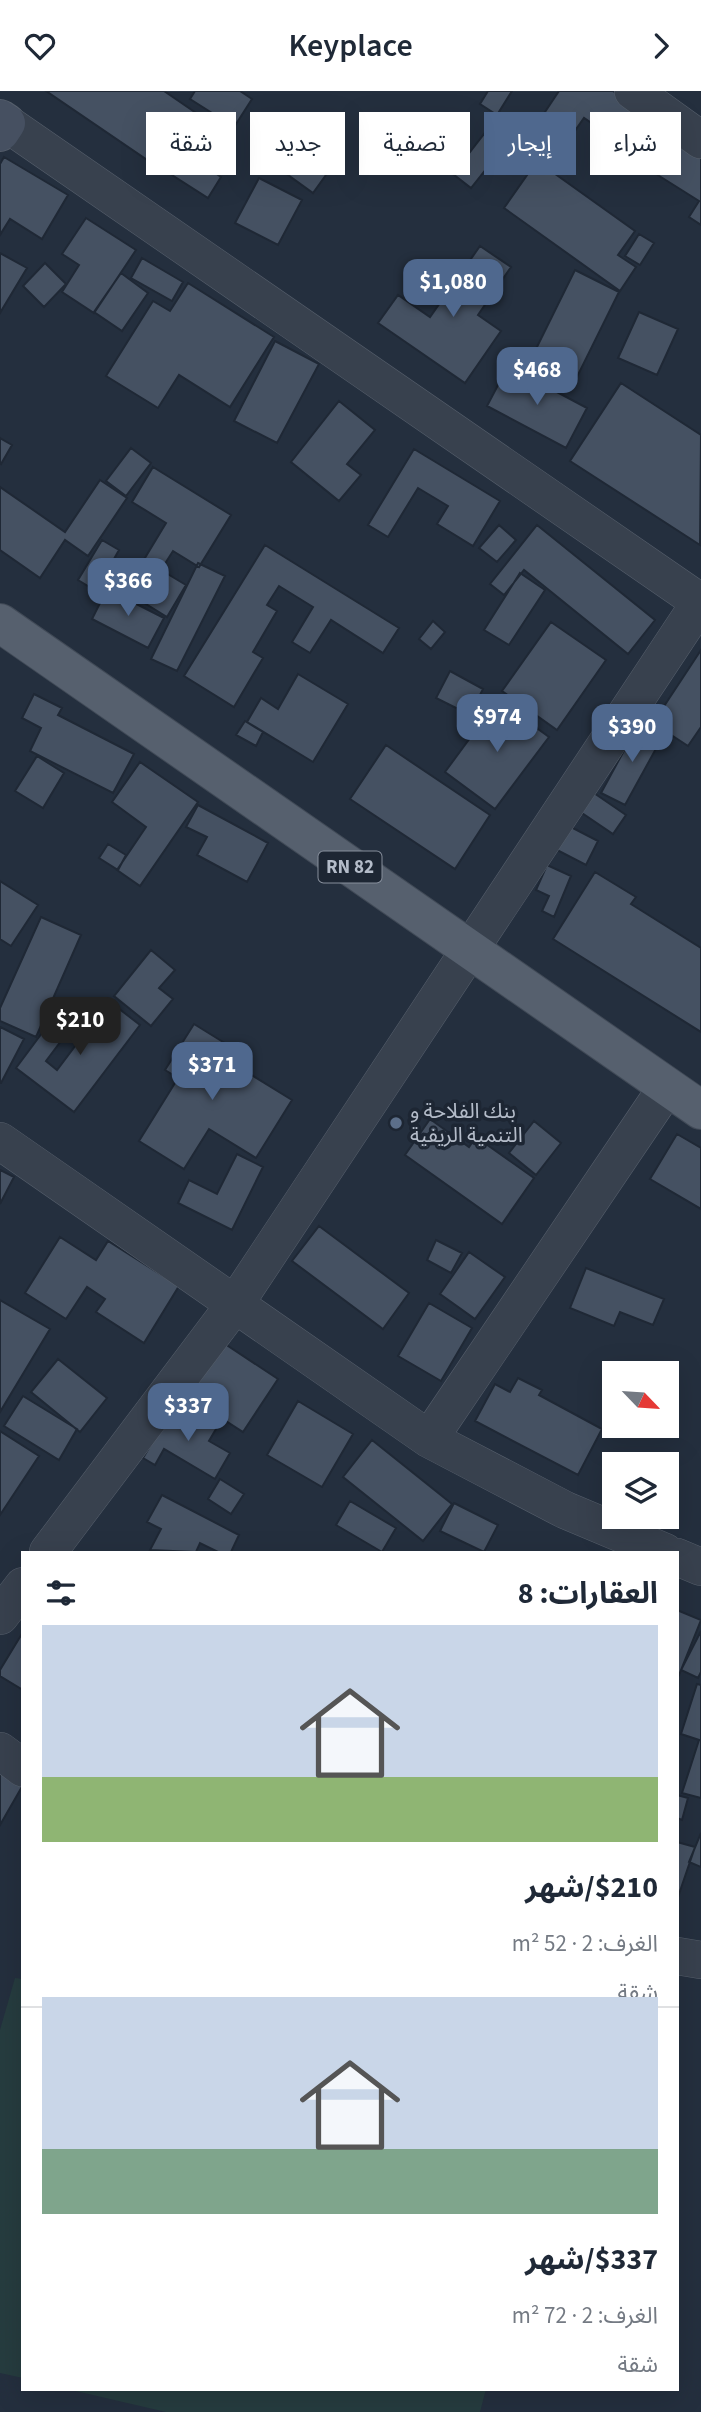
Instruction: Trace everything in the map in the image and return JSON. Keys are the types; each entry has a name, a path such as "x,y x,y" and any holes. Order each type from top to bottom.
{"main road":[{"name":"RN 82","path":"2,629 701,1110"}],"street":[{"path":"632,91 701,140"},
{"path":"2,125 701,601 236,1304 49,1551"},
{"path":"429,1439 667,1087"},
{"path":"0,1141 429,1439 565,1510 663,1551"},
{"path":"679,1558 701,1567"},
{"path":"0,1616 21,1589"},
{"path":"0,1751 21,1767"},
{"path":"679,1956 701,1959"}],"green space":[{"path":"15,1978 21,1979 21,2378 0,2373 0,2030"},
{"path":"76,2391 485,2391 480,2412 166,2412"}],"building":[{"path":"46,91 164,91 195,112 146,112 146,159"},
{"path":"195,91 240,91 252,99 236,124 236,112 210,112 190,99"},
{"path":"488,91 512,91 499,112 492,112 480,104"},
{"path":"559,91 613,91 644,112 590,112 590,122 584,118 576,129 576,112 545,112"},
{"path":"484,134 484,172 471,188 454,175 470,175 470,152"},
{"path":"681,141 701,154 701,225 689,217 699,201 658,175 681,175"},
{"path":"4,157 68,195 42,239 10,219 0,235 0,164"},
{"path":"172,175 218,175 221,177 208,198"},
{"path":"288,175 326,175 313,193"},
{"path":"527,175 557,175 635,231 618,255 636,267 620,291 504,208"},
{"path":"259,178 302,200 278,245 235,223"},
{"path":"86,218 136,250 94,313 62,292 79,265 62,254"},
{"path":"639,234 654,243 640,265 625,256"},
{"path":"480,246 511,267 478,315 501,331 465,383 378,323 398,295 430,317"},
{"path":"0,253 27,268 0,313"},
{"path":"142,258 183,282 172,301 131,278"},
{"path":"45,263 66,284 44,307 23,286"},
{"path":"575,270 619,292 575,381 531,359"},
{"path":"121,273 148,293 122,331 94,312"},
{"path":"188,283 274,337 230,407 179,375 158,408 106,376 153,301 170,311"},
{"path":"639,312 678,329 657,375 618,358"},
{"path":"275,341 319,364 277,443 234,421"},
{"path":"508,366 587,408 566,448 487,406"},
{"path":"621,383 701,435 700,545 570,461"},
{"path":"339,401 375,430 347,464 361,475 339,501 291,462"},
{"path":"0,438 12,445 1,464 0,463"},
{"path":"131,448 151,463 126,496 106,481"},
{"path":"414,449 500,501 473,546 437,524 448,506 418,488 388,537 368,525"},
{"path":"153,467 231,515 199,567 173,551 161,570 186,585 167,617 125,591 166,523 132,502"},
{"path":"100,480 127,498 88,556 65,540 40,578 0,550 0,487 65,532"},
{"path":"499,525 516,540 497,562 479,548"},
{"path":"537,525 655,620 628,654 524,570 504,595 490,584"},
{"path":"102,540 119,550 96,591 78,580"},
{"path":"265,545 399,628 383,653 331,620 310,653 292,642 313,607 279,586 267,605 277,611 253,652 263,658 234,707 184,676"},
{"path":"198,563 225,576 177,671 151,659"},
{"path":"520,573 545,590 509,645 484,630"},
{"path":"107,589 164,618 148,648 92,619"},
{"path":"433,621 445,632 431,649 419,639"},
{"path":"551,622 606,660 557,730 502,691"},
{"path":"701,650 701,727 688,746 653,723"},
{"path":"450,671 483,689 470,715 436,698"},
{"path":"298,674 348,704 313,762 247,722 261,698 278,709"},
{"path":"34,694 62,708 58,715 134,754 113,793 30,751 41,728 22,718"},
{"path":"498,700 549,737 495,809 445,772"},
{"path":"245,721 263,732 256,746 236,735"},
{"path":"639,723 663,736 625,805 601,793"},
{"path":"386,745 490,815 455,869 350,799"},
{"path":"37,756 64,773 43,808 15,791"},
{"path":"140,762 198,802 140,886 117,870 146,827 112,802"},
{"path":"591,791 626,815 613,834 579,811"},
{"path":"198,805 268,843 247,882 197,855 207,837 186,827"},
{"path":"569,826 598,841 586,865 557,850"},
{"path":"108,844 126,855 118,870 99,858"},
{"path":"547,865 571,876 554,917 542,911 549,896 536,890"},
{"path":"595,872 636,897 631,904 701,948 701,1032 553,939"},
{"path":"0,881 38,905 11,946 0,939"},
{"path":"41,917 81,935 36,1037 0,1021 0,1008"},
{"path":"151,950 175,970 159,988 173,999 151,1026 114,996"},
{"path":"109,1001 140,1025 74,1112 16,1068 45,1029 61,1041 46,1061 57,1070"},
{"path":"194,1024 236,1050 229,1061 292,1100 256,1158 209,1129 184,1169 139,1141 178,1078 165,1070"},
{"path":"0,1027 24,1039 1,1083 0,1083"},
{"path":"430,1119 469,1147 476,1137 534,1178 502,1224 405,1155"},
{"path":"534,1121 561,1143 536,1175 509,1153"},
{"path":"677,1134 701,1148 701,1209 650,1179"},
{"path":"237,1154 263,1167 232,1230 178,1203 189,1180 217,1194"},
{"path":"0,1170 14,1177 0,1204"},
{"path":"319,1226 409,1293 383,1329 292,1261"},
{"path":"60,1237 96,1260 108,1241 179,1286 144,1343 96,1312 105,1299 87,1287 66,1319 25,1293"},
{"path":"436,1240 462,1253 451,1273 427,1260"},
{"path":"469,1252 505,1277 475,1319 440,1294"},
{"path":"586,1268 664,1299 653,1325 620,1312 614,1326 570,1308"},
{"path":"0,1300 50,1329 0,1412"},
{"path":"429,1303 472,1328 441,1381 398,1356"},
{"path":"213,1336 278,1379 243,1432 178,1390"},
{"path":"58,1359 107,1398 80,1432 31,1392"},
{"path":"518,1378 542,1390 539,1395 602,1429 578,1475 475,1421 495,1384 510,1392"},
{"path":"23,1396 77,1429 59,1460 4,1426"},
{"path":"298,1401 353,1434 322,1487 267,1455"},
{"path":"175,1404 216,1429 209,1441 230,1453 215,1479 164,1449 155,1465 143,1458"},
{"path":"0,1431 39,1456 0,1515"},
{"path":"372,1440 452,1504 423,1541 343,1477"},
{"path":"220,1479 244,1494 231,1514 208,1499"},
{"path":"162,1495 239,1535 231,1551 216,1551 200,1543 196,1551 150,1550 161,1529 147,1522"},
{"path":"350,1501 396,1528 380,1551 336,1525"},
{"path":"454,1503 498,1525 485,1551 440,1531"},
{"path":"679,1611 701,1620 679,1675"},
{"path":"701,1631 701,1672 698,1678 681,1670"},
{"path":"21,1635 21,1689 0,1676 0,1670"},
{"path":"697,1684 701,1685 701,1798 682,1793 699,1740 681,1734"},
{"path":"0,1737 21,1781 21,1788 0,1825"},
{"path":"679,1796 688,1798 682,1820 679,1819"},
{"path":"701,1833 701,1867 689,1862"},
{"path":"679,1843 695,1847 679,1894"}],"place":[{"name":"بنك الفلاحة و التنمية الريفية","path":"396,1123"}]}
